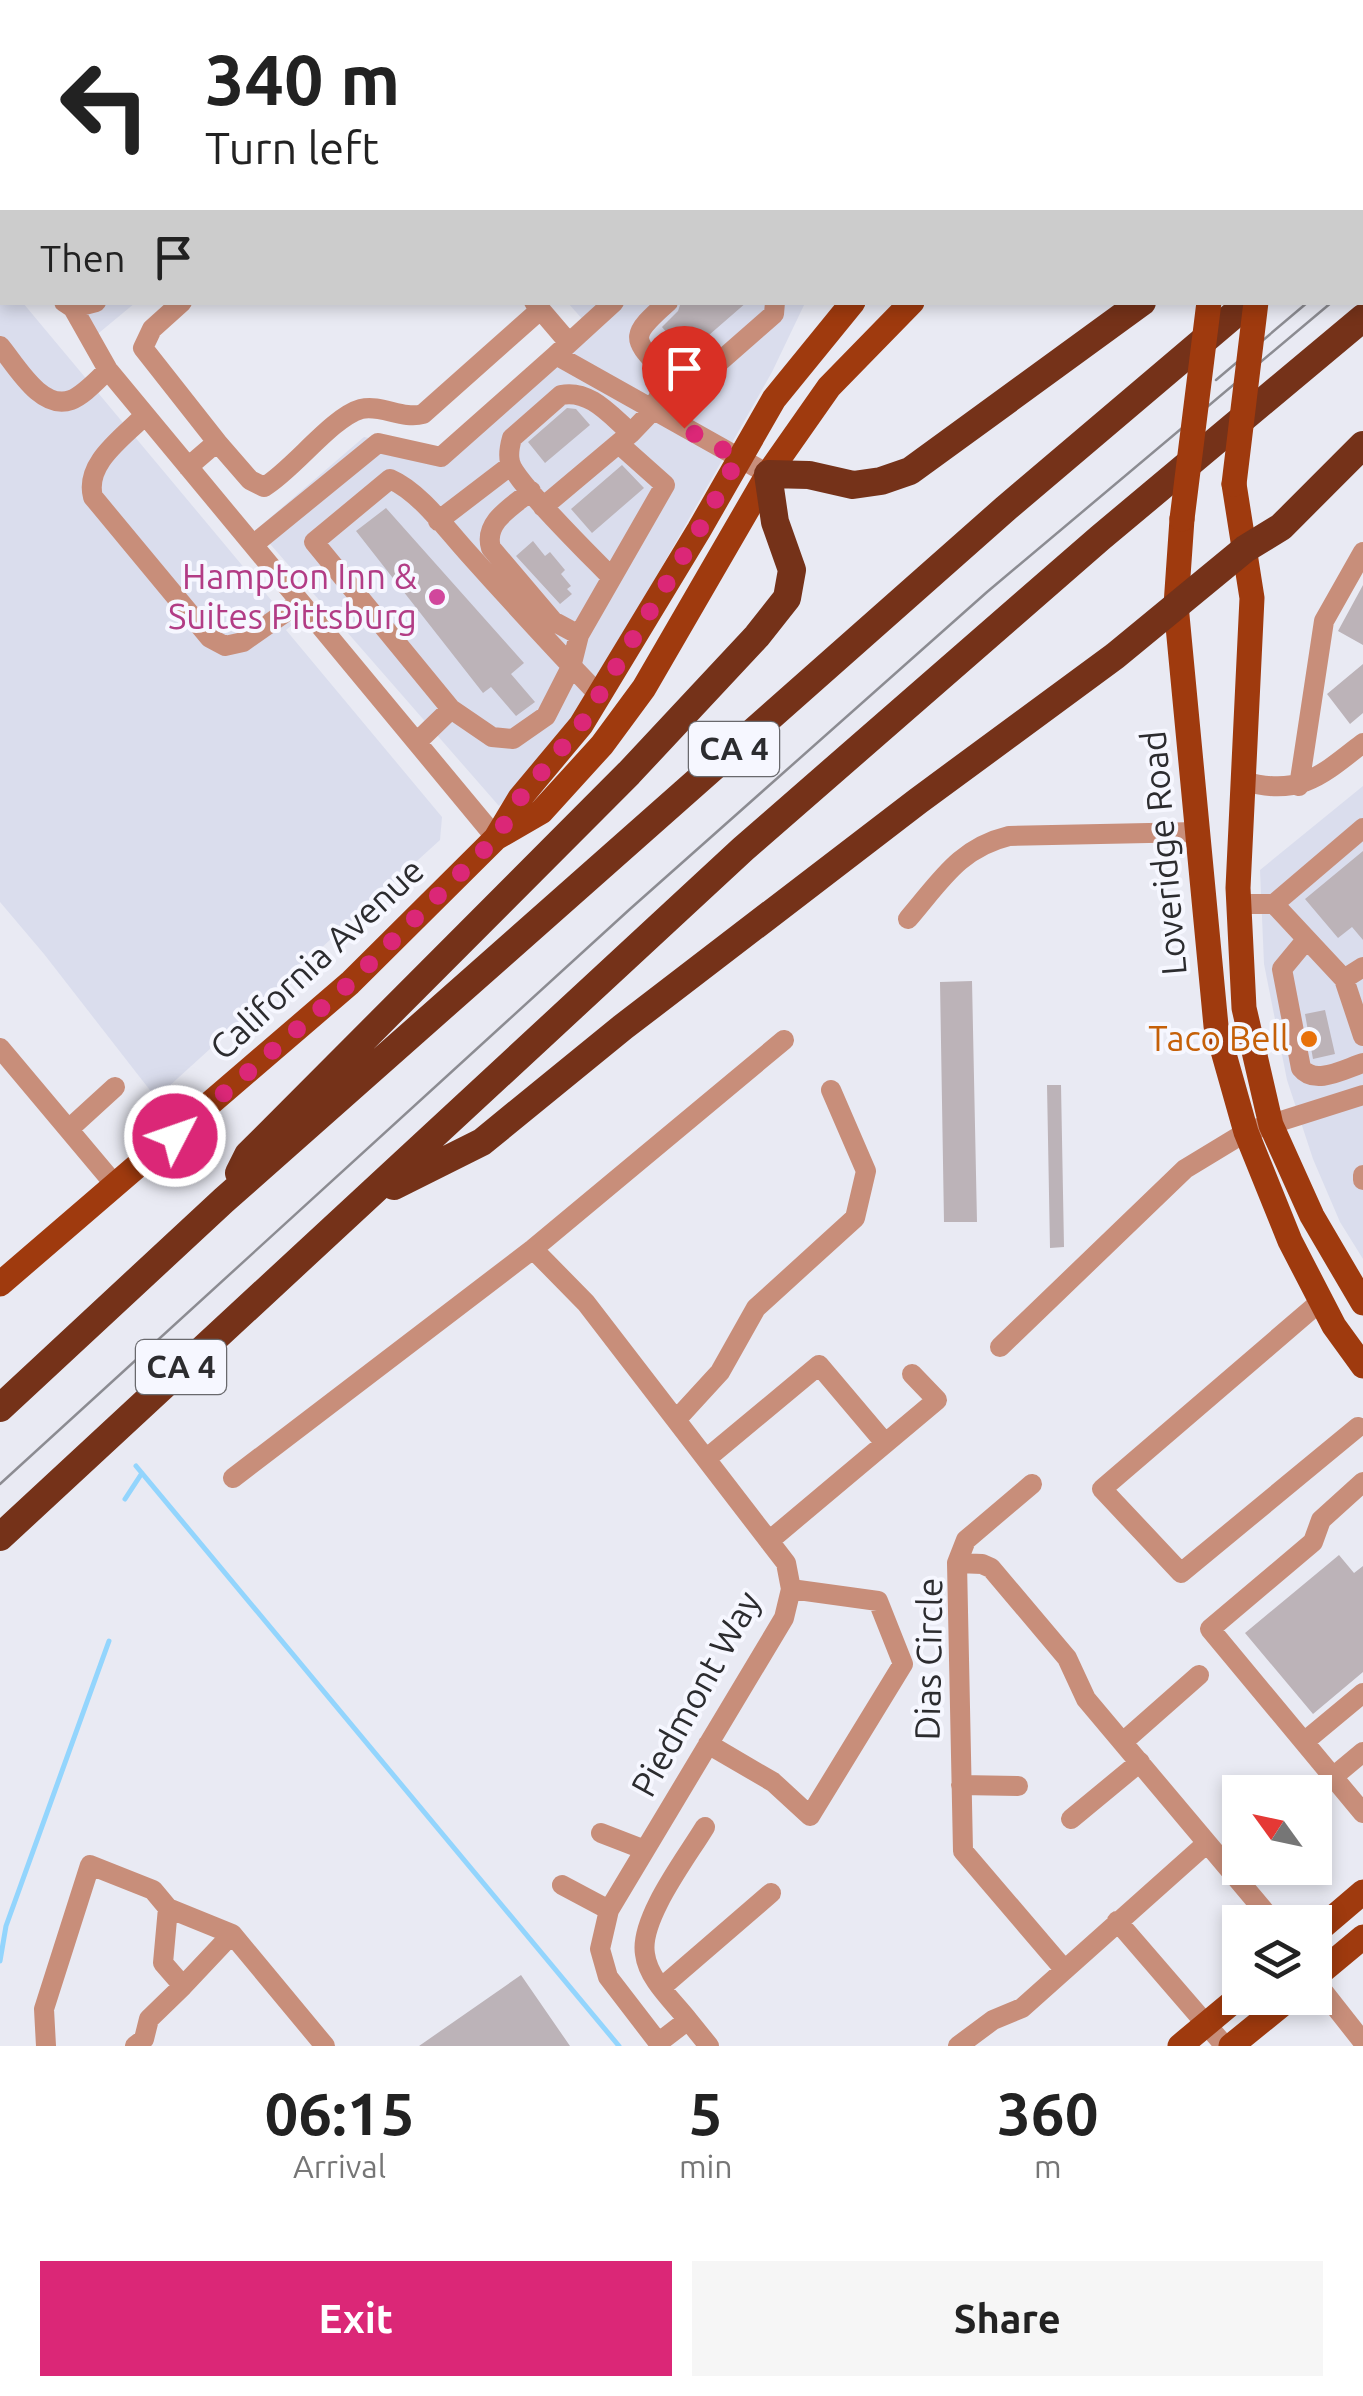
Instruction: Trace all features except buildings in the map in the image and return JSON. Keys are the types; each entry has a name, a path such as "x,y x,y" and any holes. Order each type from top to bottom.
{"highway":[{"path":"224,1200 248,1155 629,773 757,636 787,598 792,570 774,522 768,474 809,474 854,486 910,471 1138,305"},
{"name":"CA 4","path":"0,1408 224,1200 1006,509 1249,305"},
{"name":"CA 4","path":"0,1537 743,848 1114,526 1363,318"},
{"path":"366,1200 482,1142 623,1027 918,801 1116,656 1245,550 1281,527 1363,445"}],"main road":[{"name":"California Avenue","path":"0,1284 350,983 496,838 520,798 581,725 774,399 851,305"},
{"name":"California Avenue","path":"496,838 542,812 612,731 644,688 768,474 829,387 909,305"},
{"name":"Loveridge Road","path":"1209,305 1182,520 1176,605 1216,1026 1259,1128 1290,1242 1334,1326 1363,1366"},
{"name":"Loveridge Road","path":"1253,305 1234,484 1252,598 1238,904 1244,1008 1259,1128 1363,1303"},
{"path":"1332,1918 1363,1892"},
{"path":"1332,1964 1363,1937"},
{"path":"1180,2046 1222,2011"},
{"path":"1228,2046 1268,2015"}],"street":[{"path":"72,305 108,370 496,838"},
{"path":"179,305 152,329 144,348 217,442 250,480 264,487 348,416 364,408 410,416 423,414 537,306 562,349 652,411 768,474"},
{"path":"665,305 641,327 639,344 668,377 701,378 775,308"},
{"path":"253,545 378,443 441,457 562,349 591,310"},
{"path":"0,346 45,398 59,402 74,399 108,370"},
{"path":"580,636 553,621 490,548 488,539 494,524 625,438 652,411 668,377"},
{"path":"599,696 571,667 438,521 400,484 390,479 314,542 451,709 492,737 513,739 546,716 571,667 580,636 665,485 582,394 562,396 512,438 510,466 611,578"},
{"path":"146,415 93,471 93,497 210,638 225,646 243,642 300,602"},
{"path":"188,467 217,442"},
{"path":"438,521 510,466"},
{"path":"1299,786 1324,621 1363,552"},
{"path":"416,742 451,709"},
{"path":"1243,781 1262,786 1299,786 1318,778 1363,743"},
{"path":"1238,904 1274,904 1363,828"},
{"path":"908,919 959,860 982,842 1009,836 1197,832"},
{"path":"1274,904 1344,979 1363,1036"},
{"path":"1306,940 1282,968 1301,1068 1314,1078 1363,1063"},
{"path":"1344,979 1363,966"},
{"path":"233,1478 533,1250 784,1040"},
{"path":"0,1048 116,1186"},
{"path":"68,1129 116,1086"},
{"path":"676,1420 720,1372 756,1308 855,1218 866,1171 830,1090"},
{"path":"1000,1347 1186,1168 1259,1128 1363,1095"},
{"name":"Piedmont Way","path":"533,1250 586,1303 786,1562 791,1589 784,1618 609,1910 600,1949 608,1977 660,2044"},
{"path":"1321,1301 1102,1489 1181,1574 1358,1427"},
{"path":"706,1459 819,1366 885,1443"},
{"path":"769,1541 937,1400 912,1374"},
{"path":"1363,1482 1321,1520 1313,1542 1210,1629 1363,1813"},
{"path":"957,1563 966,1540 1032,1484"},
{"name":"Dias Circle","path":"1063,1968 963,1851 957,1563 990,1568 1067,1658 1082,1693 1259,1905"},
{"path":"708,1744 773,1782 810,1816 904,1664 878,1600 791,1589"},
{"path":"1123,1742 1199,1675"},
{"path":"1304,1742 1363,1693"},
{"path":"1333,1777 1363,1752"},
{"path":"1071,1819 1140,1762"},
{"path":"961,1785 1018,1786"},
{"path":"705,1827 649,1922 644,1953 653,1976 709,2046"},
{"path":"600,1833 645,1850"},
{"path":"958,2046 994,2020 1022,2008 1207,1843"},
{"path":"46,2046 44,2009 90,1865 153,1890 168,1908 232,1934 325,2046"},
{"path":"562,1884 609,1910"},
{"path":"662,1986 771,1893"},
{"path":"168,1908 164,1963 183,1986"},
{"path":"1116,1921 1228,2046"},
{"path":"136,2046 144,2039 149,2019 232,1934"},
{"path":"1332,2001 1363,2042"},
{"path":"660,2044 688,2020"}],"shaded area":[{"path":"0,305 25,305 292,625 286,630 442,817 440,840 156,1098 0,902"},
{"path":"67,305 133,305 94,337"},
{"path":"570,305 804,305 772,372 574,722 499,806 257,529 364,437 434,451 584,321"},
{"path":"1363,786 1363,1259 1340,1222 1313,1159 1287,1080 1264,964 1260,870"}],"waterway":[{"path":"136,1466 619,2046"},
{"path":"125,1499 142,1473"},
{"path":"0,1961 6,1926 109,1641"}],"tram line":[{"path":"1216,380 1304,305"},
{"path":"0,1484 630,909 987,592 1328,305"}],"place":[{"name":"Hampton Inn & Suites Pittsburg","path":"437,597"},
{"name":"Taco Bell","path":"1309,1039"}],"route":[{"path":"175,1136 350,983 496,838 520,798 581,725 738,458 684,428"}]}
